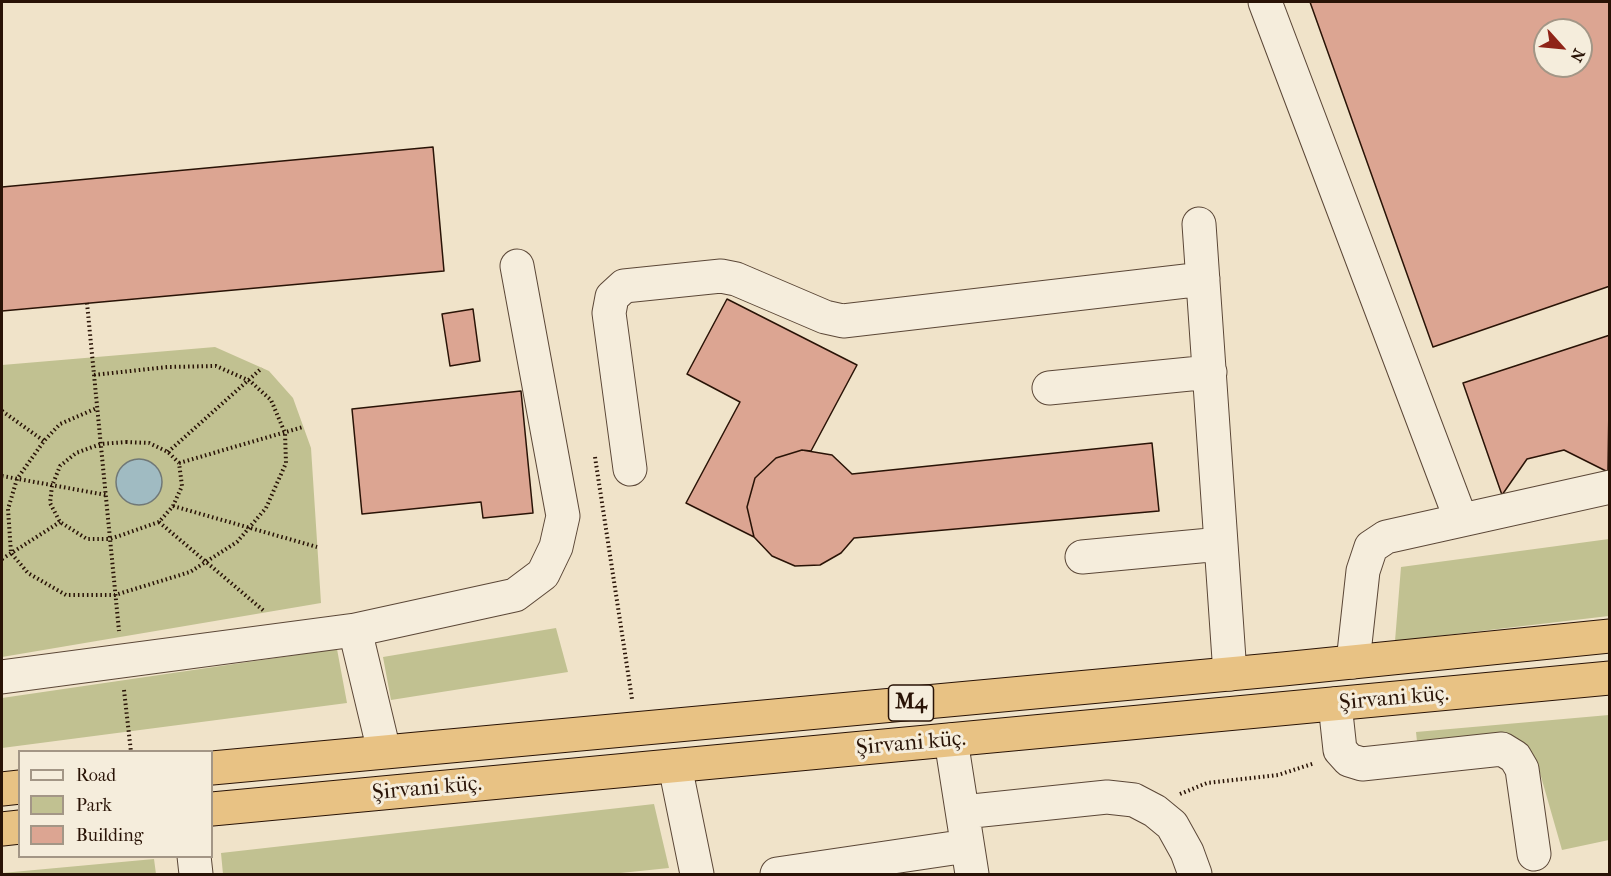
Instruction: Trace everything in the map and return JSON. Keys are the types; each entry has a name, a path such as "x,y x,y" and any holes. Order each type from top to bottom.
{"highway":[{"name":"M4","path":"213,768 1230,674 1610,636"},
{"name":"Şirvani küç.","path":"213,809 1610,678"},
{"path":"2,789 18,787"},
{"path":"2,829 18,827"}],"street":[{"path":"1265,2 1461,520"},
{"path":"1199,224 1230,674"},
{"path":"2,677 355,630 515,595 543,574 556,547 563,516 517,266"},
{"path":"630,469 609,312 612,297 624,286 721,276 736,279 825,317 843,321 1203,279"},
{"path":"1049,388 1210,372"},
{"path":"1353,662 1363,571 1371,547 1386,537 1610,487"},
{"path":"1082,557 1221,544"},
{"path":"355,630 384,751"},
{"path":"1335,704 1340,750 1349,760 1362,764 1502,749 1515,757 1522,769 1534,854"},
{"path":"777,874 970,860 951,740"},
{"path":"675,766 697,874"},
{"path":"963,812 1107,796 1134,800 1155,811 1172,825 1187,852 1195,874"},
{"path":"194,858 196,874"}],"path":[{"path":"87,303 130,750"},
{"path":"94,375 167,367 216,366 250,381 271,400 285,433 286,463 266,508 237,542 190,572 115,595 66,595 28,573 11,553 8,509 17,480 44,441 60,424 97,408"},
{"path":"168,452 262,368"},
{"path":"2,411 44,441"},
{"path":"178,463 303,427"},
{"path":"149,443 168,452 178,463 182,486 173,506 159,522 110,539 87,539 60,522 50,503 52,486 60,466 76,453 101,444 149,443"},
{"path":"595,457 636,728"},
{"path":"2,476 106,495"},
{"path":"173,506 317,547"},
{"path":"2,559 60,522"},
{"path":"159,522 266,613 279,640"},
{"path":"1155,811 1178,795 1207,783 1278,776 1313,764 1340,750"}],"green space":[{"path":"215,347 269,371 293,398 311,448 321,603 2,657 2,365"},
{"path":"1609,539 1609,616 1395,641 1401,567"},
{"path":"556,628 568,672 391,700 383,657"},
{"path":"337,649 347,703 2,748 2,698"},
{"path":"1609,715 1609,840 1562,850 1538,766 1533,754 1526,748 1418,751 1416,732"},
{"path":"654,804 669,868 611,874 223,874 221,853"},
{"path":"154,859 156,874 2,874 2,873"}],"water":[{"path":"139,459 155,466 162,482 155,498 139,505 123,498 116,482 123,466"}],"building":[{"path":"1310,2 1610,2 1610,286 1433,347"},
{"path":"433,147 444,271 2,311 2,187"},
{"path":"727,299 857,365 811,451 802,450 776,458 755,478 747,507 754,537 686,503 740,402 687,374"},
{"path":"473,309 480,361 450,366 442,314"},
{"path":"1610,335 1608,472 1564,450 1527,459 1502,495 1463,383"},
{"path":"521,391 533,513 483,518 481,502 362,514 352,409"},
{"path":"1152,443 1159,511 854,538 841,553 820,565 795,566 772,556 754,537 747,507 755,478 776,458 802,450 832,455 852,474"}]}
